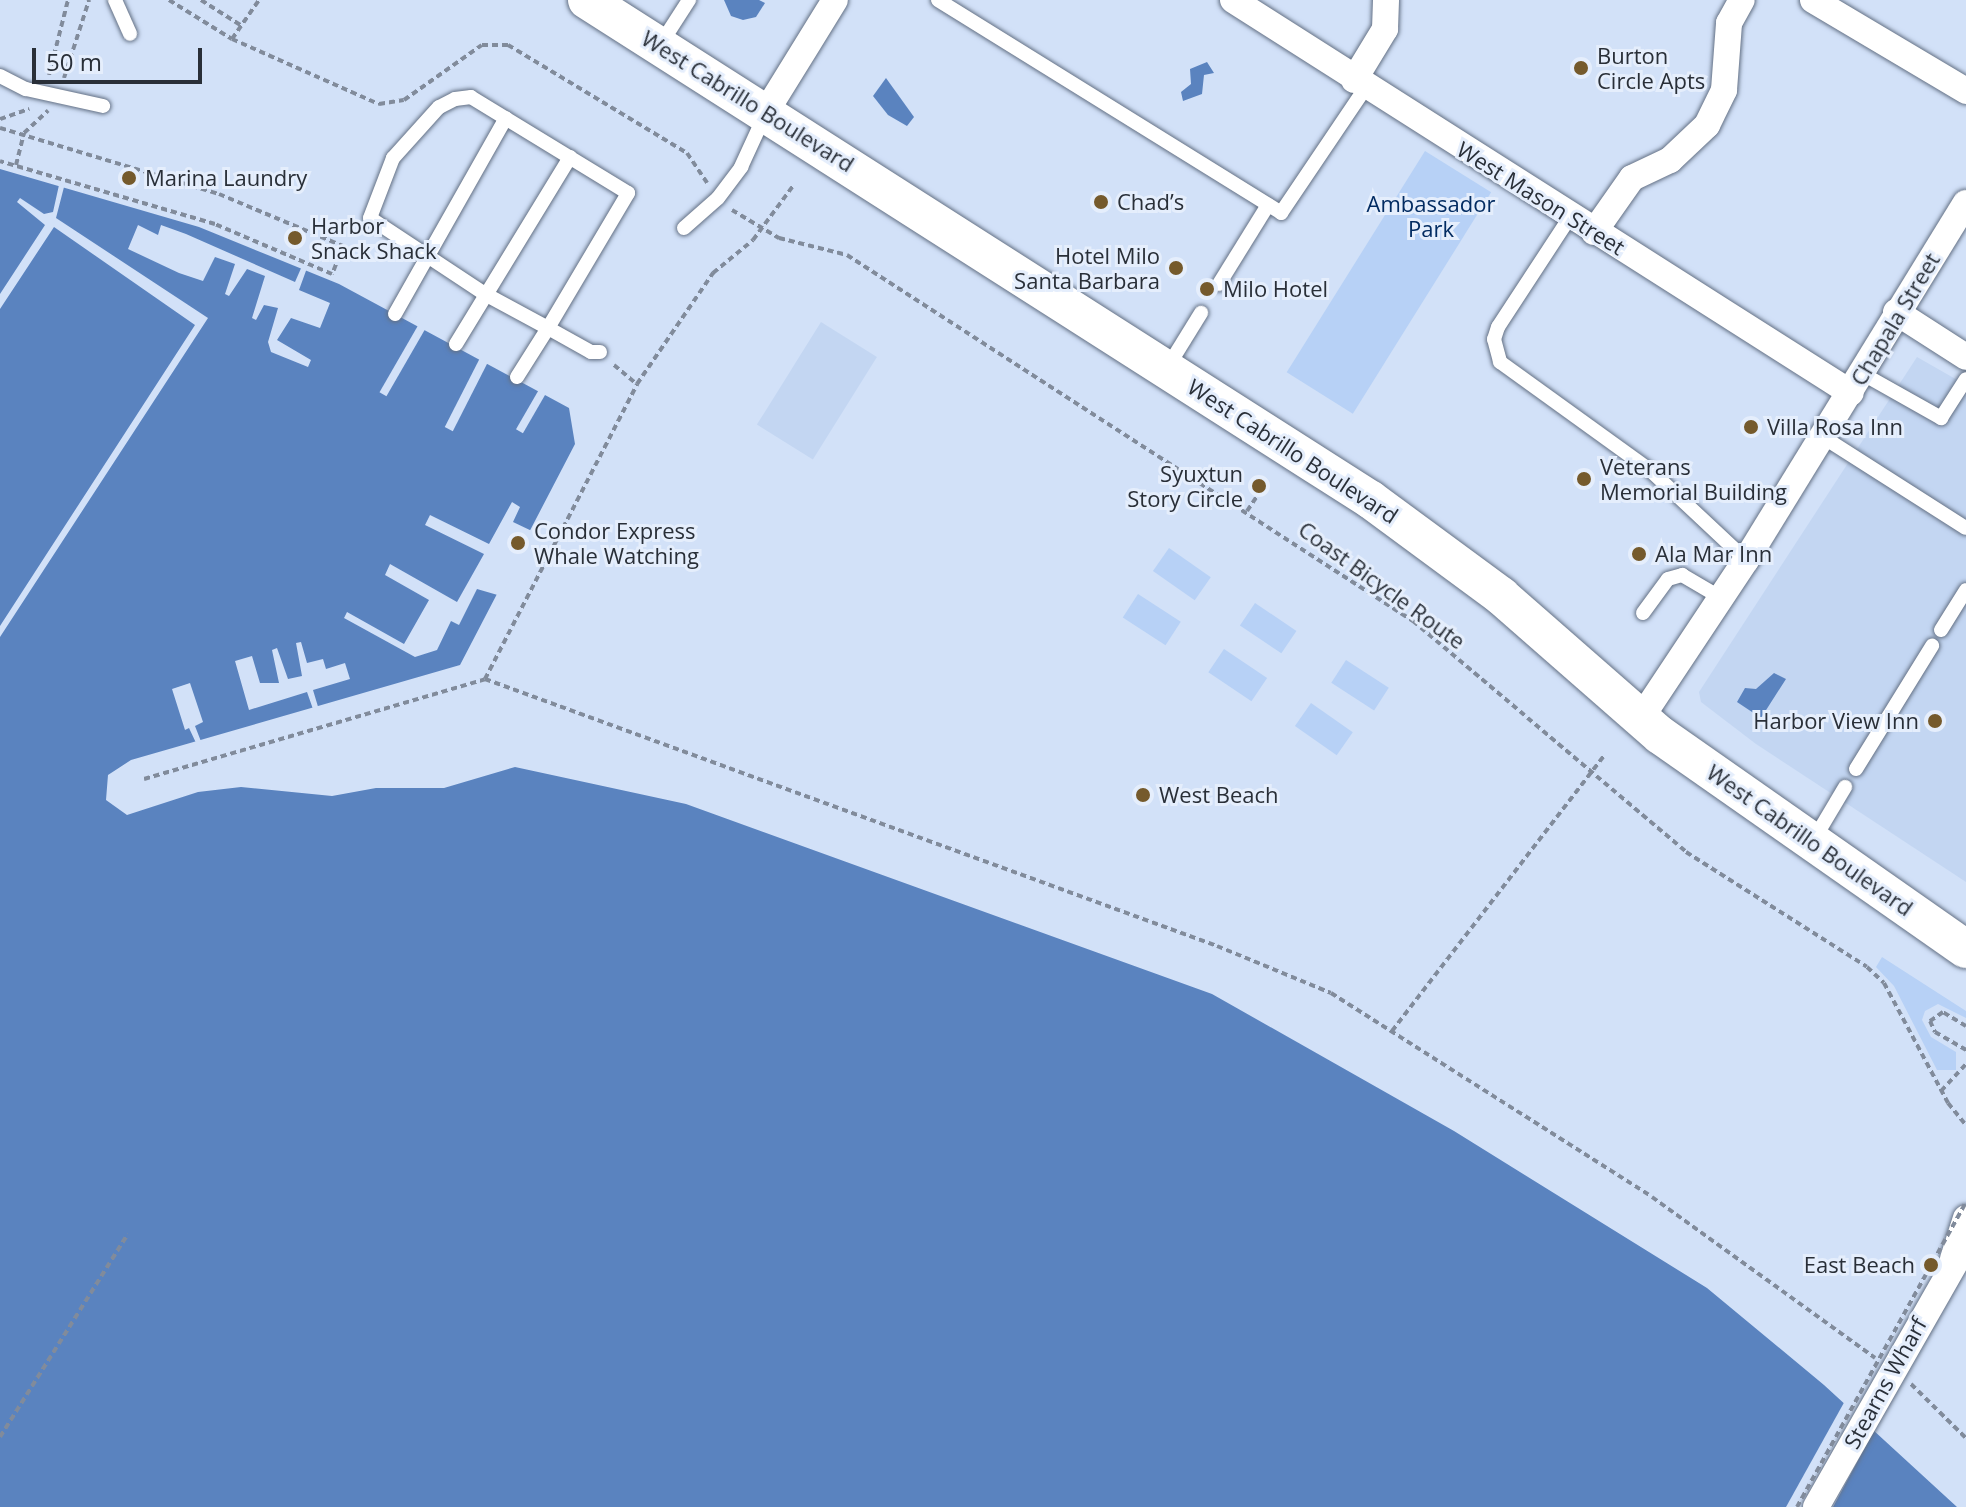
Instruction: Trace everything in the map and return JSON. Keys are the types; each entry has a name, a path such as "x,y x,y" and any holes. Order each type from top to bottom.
{"main road":[{"name":"West Cabrillo Boulevard","path":"587,0 767,110 1433,543 1641,718 1966,949"}],"street":[{"path":"767,110 835,0"},
{"name":"West Mason Street","path":"1233,0 1594,232 1857,383"},
{"path":"1360,84 1385,29 1386,0"},
{"path":"1594,232 1632,178 1670,160 1707,125 1724,90 1729,23 1742,0"},
{"path":"1813,0 1966,91"},
{"name":"Chapala Street","path":"1641,718 1746,560 1857,383 1896,312 1966,203"},
{"path":"1896,312 1966,357"},
{"name":"Stearns Wharf","path":"1816,1507 1959,1252 1966,1218"}],"lane":[{"path":"115,0 130,34"},
{"path":"660,45 689,0"},
{"path":"938,0 1281,213 1360,84"},
{"path":"0,76 43,92 103,106"},
{"path":"517,377 548,328 628,193 471,97 455,99 439,107 393,158 370,218 485,294 548,328 600,352"},
{"path":"684,228 718,198 741,167 767,110"},
{"path":"395,314 506,118"},
{"path":"456,344 570,157"},
{"path":"1219,284 1268,205"},
{"path":"1570,217 1498,327 1494,339 1500,362 1651,471 1746,560"},
{"path":"1166,369 1201,313"},
{"path":"1857,383 1941,418 1966,379"},
{"path":"1823,437 1966,528"},
{"path":"1643,613 1668,579 1682,575 1721,598"},
{"path":"1941,630 1966,590"},
{"path":"1856,769 1932,646"},
{"path":"1812,841 1845,787"}],"path":[{"path":"0,119 18,117 43,92 68,0"},
{"path":"61,88 89,0"},
{"path":"169,0 232,39 259,0"},
{"path":"201,0 242,26"},
{"path":"16,165 24,133 55,103"},
{"path":"0,128 219,194 343,246 332,274 215,224 0,161"},
{"path":"485,679 637,384 713,273 763,230 793,186"},
{"name":"Coast Bicycle Route","path":"728,207 763,230 847,255 1413,621 1588,774 1686,852 1867,967 1884,983 1941,1091 1966,1125"},
{"path":"600,352 637,384"},
{"path":"1247,511 1263,487"},
{"path":"144,779 485,679 1217,946 1331,993 1652,1197 1881,1363"},
{"path":"1392,1031 1605,754"},
{"path":"1966,1026 1943,1012 1930,1021 1935,1032 1966,1050"},
{"path":"1941,1091 1966,1064"},
{"path":"1797,1507 1966,1202"},
{"path":"0,1437 128,1234"},
{"path":"1907,1381 1966,1438"}],"shaded area":[{"path":"821,322 877,357 813,460 757,425"},
{"path":"1917,357 1966,385 1966,882 1756,744 1701,702 1699,692"}],"green space":[{"name":"Ambassador Park","path":"1425,151 1491,192 1353,414 1287,372"},
{"path":"1169,548 1211,577 1195,600 1153,571"},
{"path":"1138,594 1181,622 1166,645 1123,617"},
{"path":"1255,603 1296,631 1281,653 1240,625"},
{"path":"1224,649 1267,678 1251,701 1208,672"},
{"path":"1346,660 1389,688 1374,710 1331,683"},
{"path":"1311,703 1353,732 1337,755 1295,726"},
{"path":"1882,957 1966,1011 1966,1018 1938,1004 1925,1011 1922,1020 1931,1037 1956,1052 1956,1070 1937,1070 1894,986 1876,967"}],"water":[{"path":"724,0 759,0 765,3 756,17 743,20 731,16"},
{"path":"1207,62 1214,73 1204,75 1202,94 1183,101 1181,92 1191,84 1190,69"},
{"path":"886,78 914,117 907,126 888,115 873,96"},
{"path":"0,169 199,227 339,284 569,408 575,444 460,665 131,760 108,775 106,800 127,815 198,792 241,787 332,796 376,788 444,788 515,767 686,804 1212,994 1454,1131 1707,1288 1824,1385 1957,1507 0,1507"},
{"path":"1774,673 1786,679 1761,718 1737,702 1745,688 1756,689"}],"pier":[{"path":"59,185 64,187 56,218 208,318 0,637 0,626 195,325 54,227 0,309 0,294 45,225 17,202 20,198 44,214 53,212"},
{"path":"138,225 158,235 161,225 186,234 295,282 302,266 307,268 299,290 330,303 320,328 291,318 277,340 311,360 308,367 271,352 268,342 278,308 264,305 256,320 252,318 265,276 247,269 229,296 225,294 235,264 215,257 203,281 179,273 128,249"},
{"path":"420,322 427,326 386,396 380,392"},
{"path":"482,354 490,358 453,431 445,427"},
{"path":"541,386 548,390 523,433 516,429"},
{"path":"512,502 520,507 513,522 534,532 501,596 477,589 459,625 451,621 437,650 415,657 344,618 347,612 404,644 429,600 385,575 390,564 457,602 484,554 425,525 430,515 489,544"},
{"path":"301,642 307,663 323,659 326,669 345,663 350,679 313,690 319,710 314,712 307,692 249,710 235,661 252,656 260,683 279,683 272,650 277,648 288,679 302,676 296,643"},
{"path":"190,683 203,722 195,726 202,744 197,745 189,728 185,730 172,689"},
{"path":"1846,1399 1876,1427 1833,1507 1786,1507"}],"place":[{"name":"Burton Circle Apts","path":"1581,68"},
{"name":"Marina Laundry","path":"129,178"},
{"name":"Chad’s","path":"1101,202"},
{"name":"Harbor Snack Shack","path":"295,238"},
{"name":"Hotel Milo Santa Barbara","path":"1176,268"},
{"name":"Milo Hotel","path":"1207,289"},
{"name":"Villa Rosa Inn","path":"1751,427"},
{"name":"Veterans Memorial Building","path":"1584,479"},
{"name":"Syuxtun Story Circle","path":"1259,486"},
{"name":"Condor Express Whale Watching","path":"518,543"},
{"name":"Ala Mar Inn","path":"1639,554"},
{"name":"Harbor View Inn","path":"1935,721"},
{"name":"West Beach","path":"1143,795"},
{"name":"East Beach","path":"1931,1265"}]}
